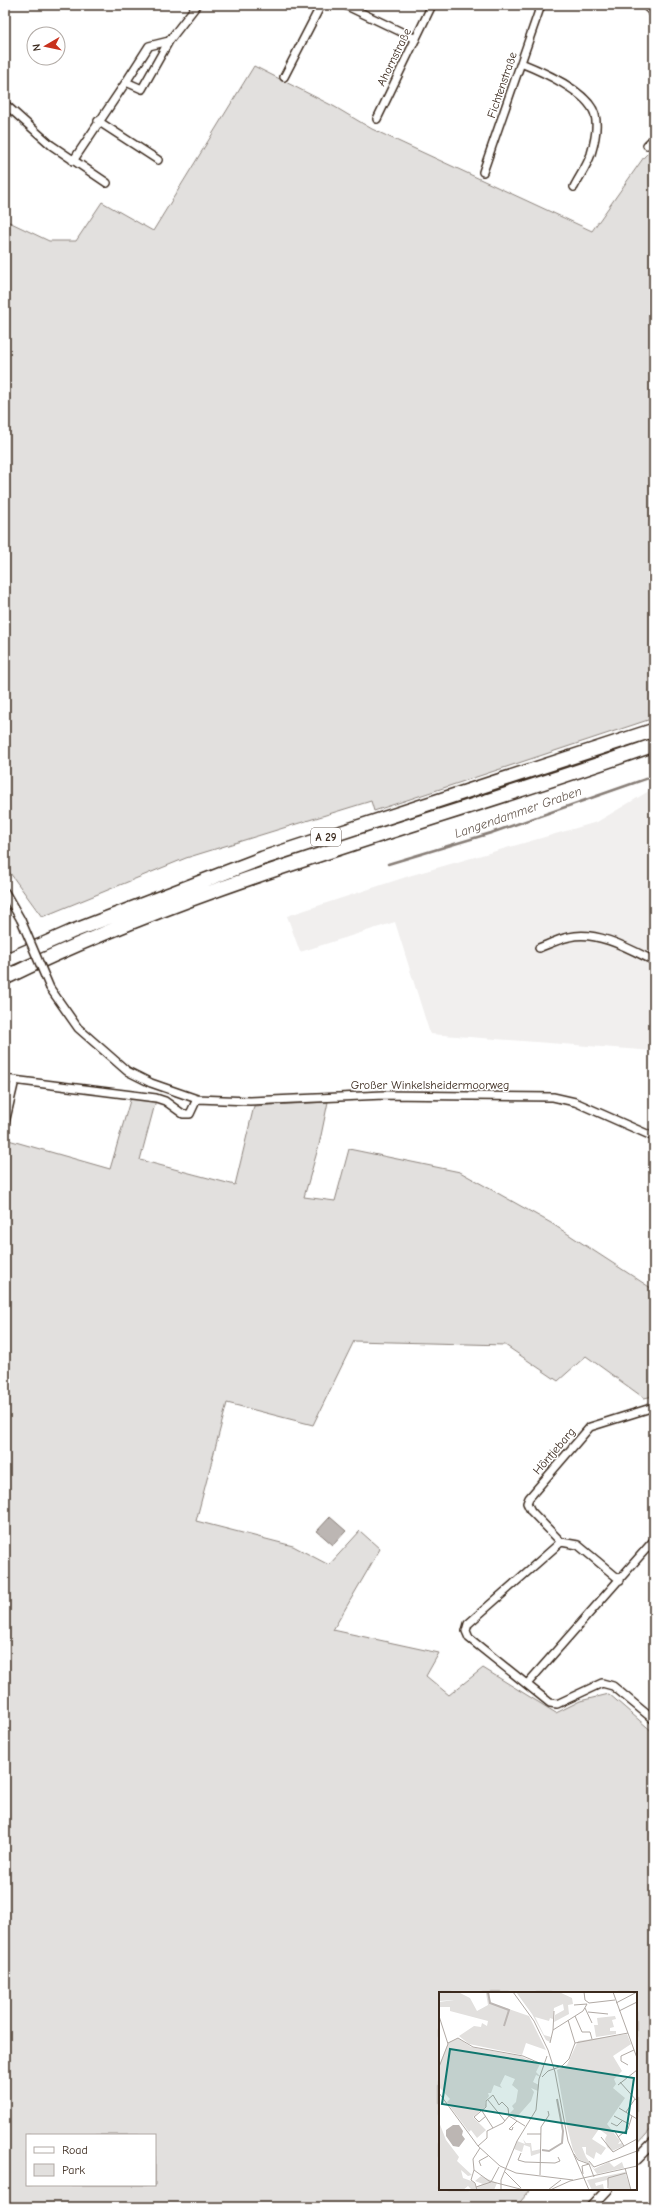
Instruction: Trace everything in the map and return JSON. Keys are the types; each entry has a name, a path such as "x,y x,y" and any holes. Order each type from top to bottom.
{"highway":[{"name":"A 29","path":"5,961 106,917 263,858 654,730"},
{"name":"A 29","path":"5,978 79,944 219,890 654,745"}],"street":[{"path":"126,82 142,89 169,41 197,5"},
{"path":"284,77 321,5"},
{"path":"345,5 416,39"},
{"name":"Ahornstraße","path":"377,119 432,5"},
{"name":"Fichtenstraße","path":"484,172 541,5"},
{"path":"645,5 654,14"},
{"path":"73,161 149,46 169,41"},
{"path":"521,63 551,75 580,95 594,114 595,134 591,155 574,187"},
{"path":"5,104 51,145 107,183"},
{"path":"98,121 158,160"},
{"path":"646,145 654,138"},
{"name":"Großer Winkelsheidermoorweg","path":"5,892 21,920 50,988 78,1028 127,1071 151,1083 198,1099 225,1102 384,1095 553,1097 575,1102 654,1137"},
{"path":"539,948 570,936 596,937 632,950 654,961"},
{"path":"5,1079 156,1098 165,1101 183,1114 190,1114 198,1099"},
{"path":"5,1123 16,1080"},
{"name":"Höntjebarg","path":"561,1542 532,1511 527,1503 529,1498 590,1427 654,1408"},
{"path":"527,1684 654,1540"},
{"path":"620,1580 578,1545 561,1542 468,1624 466,1631 469,1638 550,1703 557,1704 602,1683 614,1686 654,1720"},
{"path":"637,2159 654,2142"},
{"path":"591,2207 607,2190"}],"shaded area":[{"path":"654,788 654,1051 430,1034 395,922 300,952 287,916 412,875 597,822"},
{"path":"330,1517 346,1531 333,1545 317,1531"}],"green space":[{"path":"254,66 335,107 372,129 592,231 644,157 654,147 654,718 374,811 371,801 186,858 42,917 5,866 5,220 49,241 76,241 102,202 153,231"},
{"path":"131,1097 156,1100 140,1160 235,1185 254,1106 328,1102 319,1145 304,1197 335,1201 349,1149 460,1172 551,1223 654,1290 654,1396 644,1398 586,1356 558,1381 505,1345 354,1341 313,1425 227,1403 196,1521 293,1546 329,1565 360,1531 380,1549 333,1630 439,1653 426,1676 449,1695 483,1668 556,1713 580,1701 609,1694 654,1733 654,2126 637,2145 637,1992 439,1992 439,2190 530,2190 516,2207 5,2207 5,1139 110,1169"}],"waterway":[{"name":"Langendammer Graben","path":"388,864 491,833 654,776"}]}
